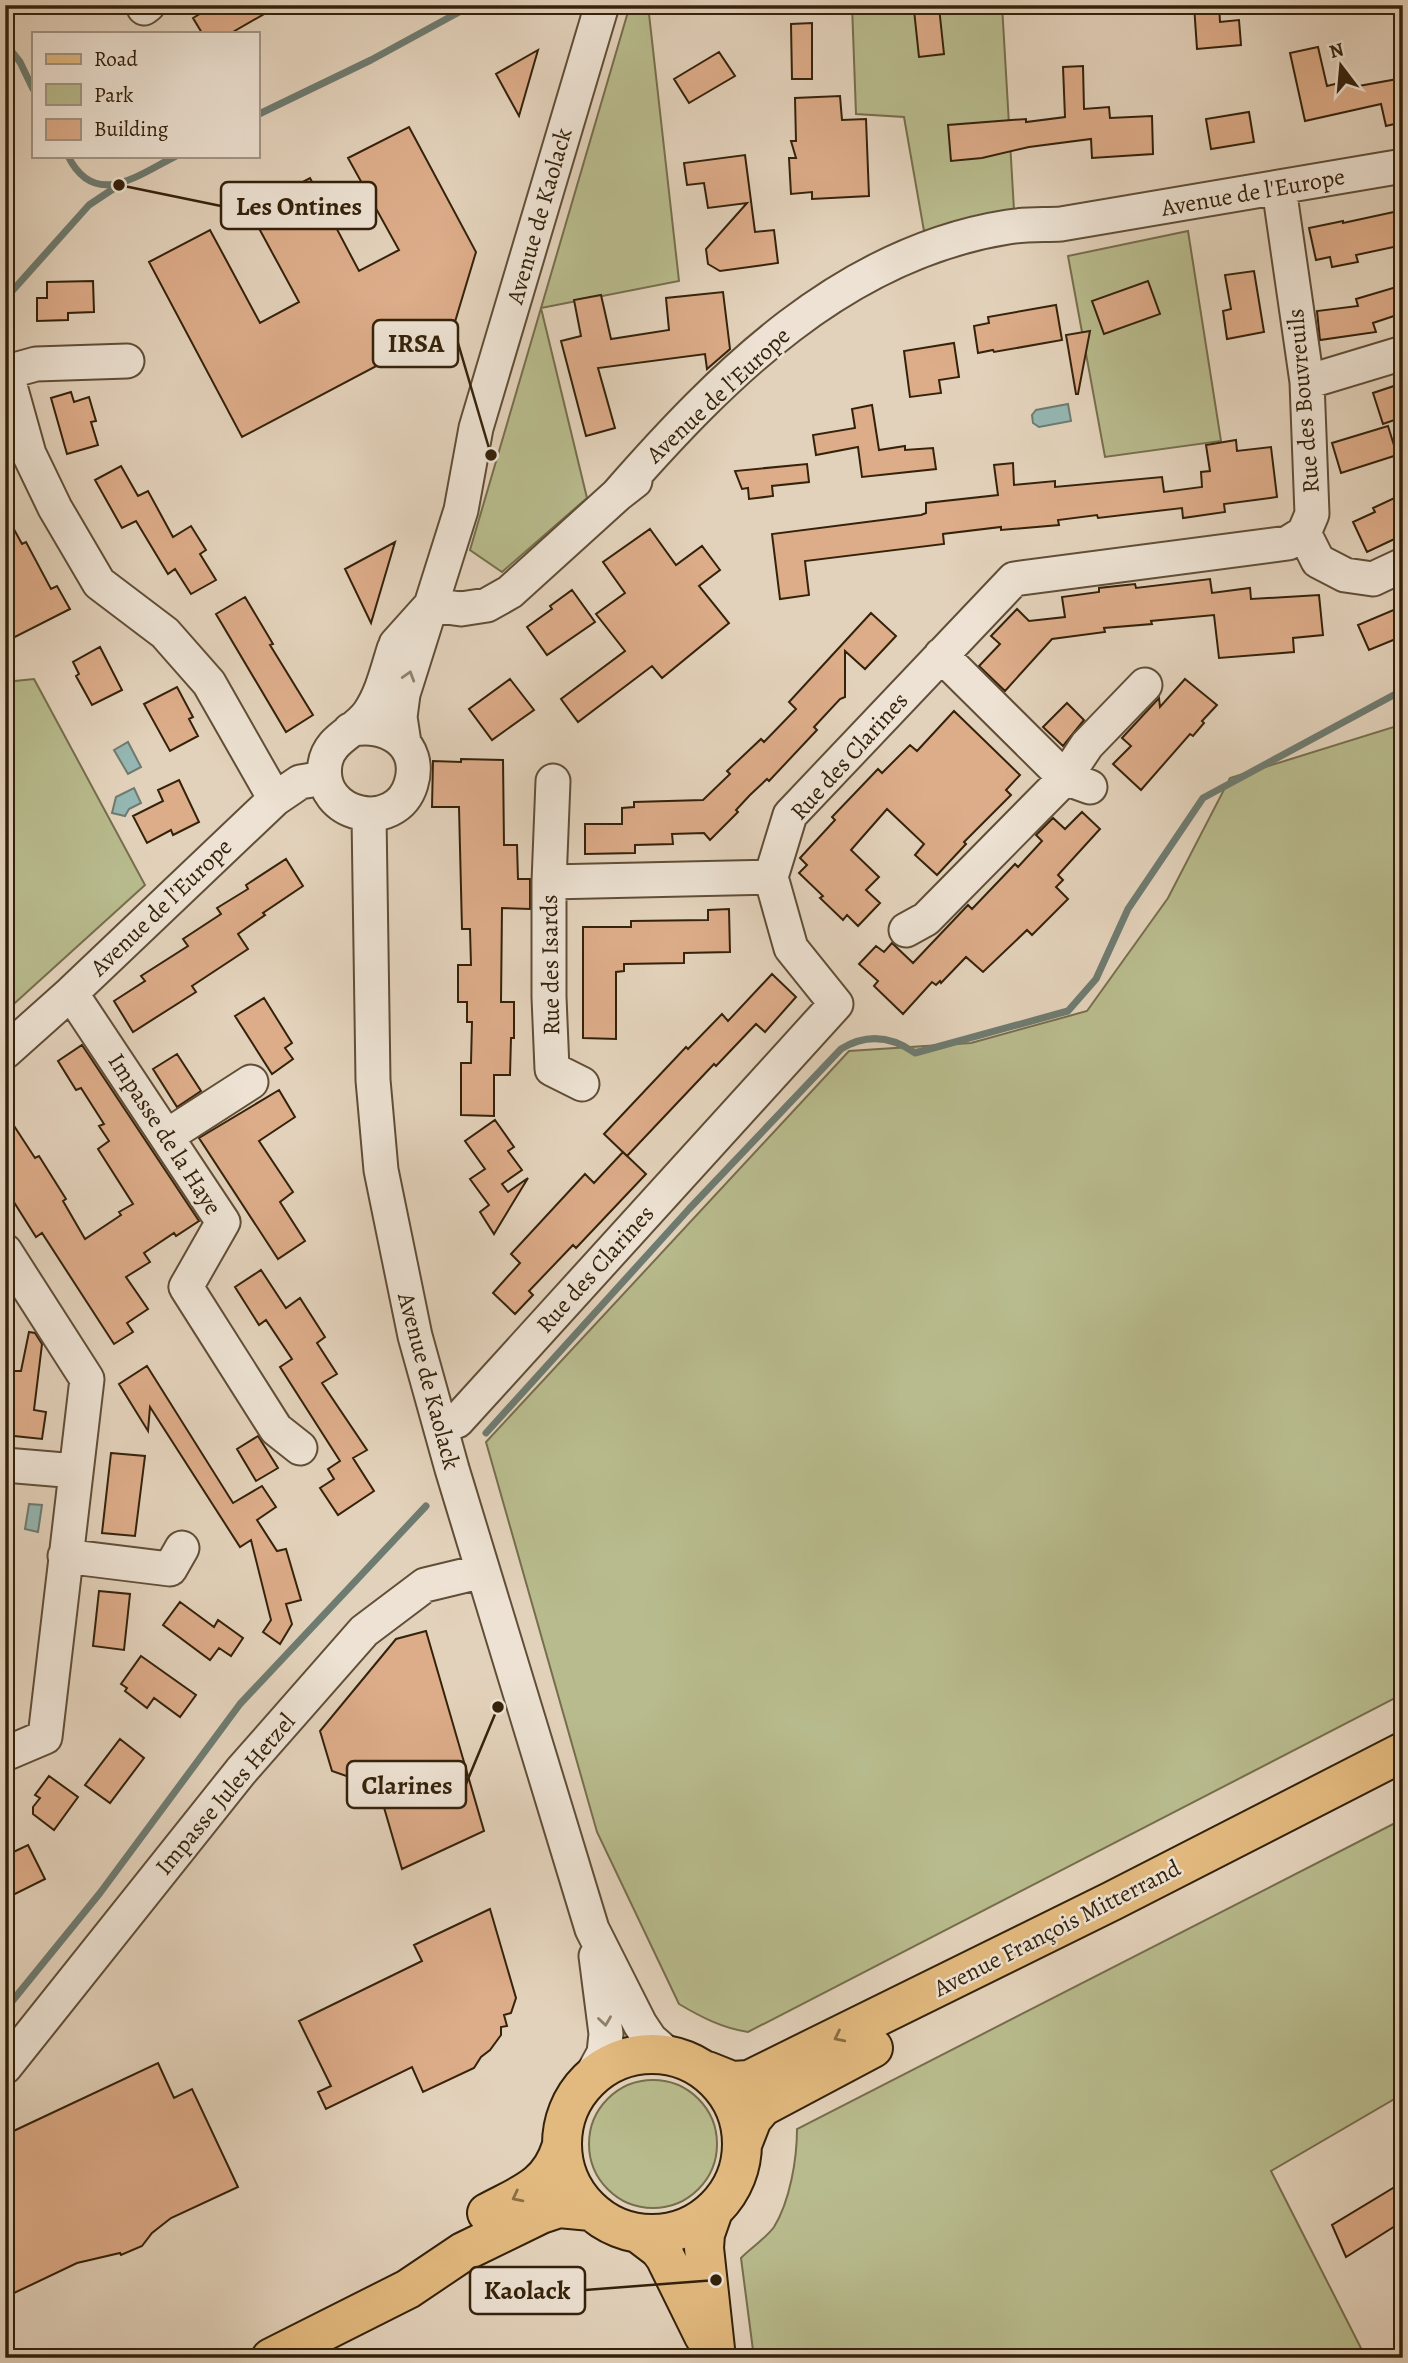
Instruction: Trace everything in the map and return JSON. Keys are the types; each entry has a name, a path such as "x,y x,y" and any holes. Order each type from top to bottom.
{"main road":[{"name":"Avenue François Mitterrand","path":"707,2071 732,2081 749,2080 1112,1901 1403,1752"},
{"name":"Avenue François Mitterrand","path":"743,2142 752,2119 762,2108 901,2032 1403,1779"},
{"path":"351,2319 449,2232 528,2191 545,2178 556,2164 566,2116 577,2094 592,2075 615,2061 640,2054 667,2054 688,2060 707,2071 726,2090 738,2115 743,2142 740,2168 730,2191 713,2211 691,2226 665,2234 638,2233 613,2225 591,2211 570,2183 561,2148"},
{"path":"271,2358 408,2289 463,2252 541,2214 559,2208 591,2211"},
{"path":"713,2211 705,2234 704,2248 715,2358"},
{"path":"638,2233 659,2249 665,2258 715,2358"}],"street":[{"name":"Avenue de Kaolack","path":"592,2075 604,2053 606,2034 592,1929 440,1426 410,1311 381,1170 373,1080 369,816 396,806 411,784 411,756 404,743 400,718 403,694 461,510 477,428 601,5"},
{"name":"Avenue de l'Europe","path":"431,605 461,609 487,605 510,592 617,495 664,441 748,359 812,309 880,268 944,243 1008,227 1061,224 1403,166"},
{"name":"Rue des Bouvreuils","path":"1279,188 1307,382 1312,514 1304,533"},
{"path":"1307,382 1403,353"},
{"path":"127,361 36,364 6,370 29,454 55,508 100,583 165,633 209,683 275,799"},
{"name":"Avenue de Kaolack","path":"324,778 325,763 330,750 338,738 368,715 382,689 440,503 477,428"},
{"path":"1304,533 1318,561 1345,575 1373,579 1403,565"},
{"name":"Rue des Clarines","path":"440,1426 457,1421 836,1004 790,948 771,877 790,815 1014,579 1288,543 1304,533"},
{"path":"396,644 431,605"},
{"path":"941,655 1078,783"},
{"path":"906,930 926,919 1078,783 1087,744 1145,685"},
{"path":"350,730 365,726 379,728 404,743"},
{"name":"Avenue de l'Europe","path":"5,1052 275,799 300,782 324,778"},
{"path":"324,778 328,790 345,809 369,816"},
{"path":"549,882 553,780"},
{"name":"Rue des Isards","path":"582,1084 552,1069 549,882 771,877"},
{"name":"Impasse de la Haye","path":"71,993 223,1222 186,1287 276,1429 300,1448"},
{"path":"167,1136 251,1082"},
{"path":"5,1251 87,1379 46,1737 5,1754"},
{"path":"5,1465 76,1471"},
{"path":"65,1556 170,1569 182,1548"},
{"name":"Impasse Jules Hetzel","path":"5,2067 241,1771 363,1631 425,1585 482,1571"},
{"name":"Avenue de Kaolack","path":"592,1929 640,2024 650,2039 667,2054"}],"green space":[{"path":"630,5 648,5 679,281 541,308"},
{"path":"852,5 1002,5 1014,210 924,231 904,117 856,114"},
{"path":"1188,231 1221,441 1105,457 1068,256"},
{"path":"541,308 587,498 502,572 470,550"},
{"path":"34,679 145,885 5,1012 5,682"},
{"path":"1403,724 1403,1694 748,2032 721,2025 687,2009 679,2004 597,1832 486,1442 849,1051 971,1043 1087,1011 1168,898 1230,778"},
{"path":"1403,1819 1403,2094 1271,2171 1366,2358 754,2358 741,2258 771,2231 780,2217 792,2180 797,2129"},
{"path":"653,2080 677,2085 698,2099 712,2120 717,2144 712,2168 698,2189 677,2203 653,2208 629,2203 608,2189 594,2168 589,2144 594,2120 608,2099 629,2085"}],"water":[{"path":"1068,404 1071,421 1039,427 1033,423 1032,415 1036,410"},
{"path":"128,742 141,767 128,774 114,750"},
{"path":"134,788 141,803 129,809 125,816 112,813 116,797"},
{"path":"29,1504 42,1505 38,1532 25,1529"}],"building":[{"path":"215,5 280,5 233,32 201,32 193,18"},
{"path":"1194,5 1219,5 1220,22 1239,20 1241,45 1197,49"},
{"path":"939,7 944,54 919,57 914,10"},
{"path":"812,23 812,79 792,79 791,24"},
{"path":"1318,47 1327,86 1351,80 1353,87 1403,78 1403,122 1386,126 1381,104 1305,121 1290,53"},
{"path":"538,50 519,116 496,74"},
{"path":"719,52 735,76 689,103 674,79"},
{"path":"1083,66 1084,109 1109,107 1110,118 1152,116 1153,154 1092,158 1091,139 951,161 948,125 1026,119 1026,122 1065,117 1063,67"},
{"path":"840,96 842,120 866,119 869,196 812,199 812,192 791,194 789,158 796,158 791,141 796,141 795,98"},
{"path":"1249,112 1254,142 1211,149 1206,119"},
{"path":"409,127 476,252 454,325 242,437 149,262 210,230 260,323 299,302 249,210 310,178 359,271 399,250 348,158"},
{"path":"745,155 755,232 774,230 778,263 720,271 708,264 706,249 747,203 708,208 704,183 687,185 684,163"},
{"path":"1403,210 1403,245 1356,255 1358,262 1332,267 1330,257 1316,260 1309,228"},
{"path":"1254,271 1264,332 1227,339 1223,311 1231,309 1225,275"},
{"path":"93,281 94,312 68,313 68,320 37,321 37,298 47,298 47,282"},
{"path":"1148,281 1160,314 1104,334 1092,301"},
{"path":"1403,285 1403,313 1373,323 1376,332 1320,340 1317,311 1358,306 1356,299"},
{"path":"723,292 730,349 707,369 705,354 598,368 615,428 586,436 561,341 581,336 574,300 601,295 611,339 669,330 666,298"},
{"path":"1056,305 1062,340 978,353 974,326 989,323 988,317"},
{"path":"1090,331 1078,394 1076,394 1066,335"},
{"path":"954,343 959,377 939,380 941,393 910,397 904,351"},
{"path":"1403,383 1403,417 1383,424 1373,393"},
{"path":"71,392 74,402 89,397 96,421 91,422 98,445 67,454 51,398"},
{"path":"872,405 879,450 905,446 905,450 933,448 936,469 862,477 858,447 816,455 813,435 855,428 852,409"},
{"path":"1388,426 1397,455 1341,473 1332,443"},
{"path":"1236,440 1237,451 1271,447 1277,497 1224,504 1225,512 1183,518 1182,508 1058,520 1059,525 1001,530 1001,527 943,534 944,544 805,561 809,595 780,599 772,534 921,515 926,513 926,503 998,495 994,465 1013,463 1014,485 1055,481 1055,487 1162,477 1164,492 1202,487 1201,472 1210,471 1206,445"},
{"path":"807,464 809,482 772,486 773,496 749,499 748,488 742,489 735,471"},
{"path":"121,466 138,496 148,491 173,537 191,526 206,550 200,554 216,580 191,594 175,569 168,574 136,521 122,528 95,480"},
{"path":"1403,494 1403,535 1367,552 1353,522 1375,512 1373,508"},
{"path":"5,513 22,544 26,542 51,589 57,586 70,609 11,639 5,628"},
{"path":"650,529 676,565 702,546 720,570 699,586 729,623 662,678 652,666 578,722 561,699 625,651 596,614 625,593 603,562"},
{"path":"395,542 371,623 345,569"},
{"path":"1210,579 1212,593 1250,588 1251,599 1319,595 1323,635 1293,638 1294,652 1219,658 1214,615 1151,621 1152,624 1104,628 1105,632 1052,639 1005,691 979,666 1000,644 991,636 1017,609 1029,621 1065,617 1062,597 1099,592 1099,588 1135,584 1136,588"},
{"path":"572,590 595,622 547,655 527,627"},
{"path":"245,597 273,644 270,645 313,715 286,732 216,614"},
{"path":"1403,606 1403,636 1369,650 1358,625"},
{"path":"871,613 896,636 865,669 845,651 845,697 814,727 817,730 769,781 767,779 750,795 736,810 738,812 710,840 704,833 672,834 673,844 635,845 635,853 585,854 585,824 622,824 622,808 634,807 634,802 703,800 730,774 727,771 761,739 764,742 796,709 789,702"},
{"path":"100,647 122,690 92,705 76,676 79,674 73,662"},
{"path":"510,679 534,710 492,740 469,709"},
{"path":"1185,679 1217,705 1193,736 1190,734 1141,790 1113,764 1131,746 1122,738 1159,698 1160,707"},
{"path":"177,687 193,717 189,719 198,736 170,751 144,704"},
{"path":"1067,703 1084,720 1063,746 1043,727"},
{"path":"954,711 1020,775 1006,790 1011,795 964,842 966,844 937,875 915,855 924,844 887,809 851,850 879,877 866,890 880,903 858,926 847,915 843,920 799,873 807,865 800,858 835,820 832,817 878,769 882,773 910,745 917,751"},
{"path":"461,759 503,760 504,845 517,845 518,879 530,879 530,909 502,908 501,1002 514,1002 514,1038 511,1038 510,1075 494,1075 494,1116 461,1115 461,1063 471,1063 472,1022 467,1022 467,1002 458,1002 458,965 471,965 470,929 462,929 459,807 432,807 433,761 461,762"},
{"path":"179,780 199,822 173,835 171,830 147,843 133,816 163,801 158,790"},
{"path":"1082,812 1100,829 1058,875 1063,880 1056,887 1068,899 1032,935 1027,930 983,972 966,957 941,983 940,981 936,985 932,982 903,1014 874,986 878,981 859,964 876,946 884,952 892,943 913,963 968,905 972,909 1015,864 1018,867 1042,841 1036,835 1053,818 1065,829"},
{"path":"286,859 303,886 238,934 248,949 192,986 196,992 133,1032 114,1001 145,981 141,976 188,946 183,939 221,914 217,908 248,889 246,885"},
{"path":"729,909 730,952 684,953 684,963 624,964 624,971 616,972 616,1039 583,1038 583,927 631,927 631,921 708,920 708,910"},
{"path":"772,974 796,997 765,1032 756,1024 627,1156 604,1134 686,1047 688,1049 722,1014 728,1021"},
{"path":"264,998 292,1043 285,1048 293,1059 272,1074 235,1016"},
{"path":"82,1045 199,1221 176,1236 174,1233 144,1253 150,1262 126,1277 148,1309 127,1323 133,1332 114,1344 42,1233 36,1237 5,1188 5,1112 35,1158 39,1156 66,1199 63,1201 85,1239 133,1204 98,1149 109,1141 99,1126 104,1124 81,1088 76,1090 58,1061"},
{"path":"177,1054 201,1091 177,1107 153,1069"},
{"path":"279,1090 295,1117 259,1141 293,1192 280,1202 305,1241 278,1259 199,1138"},
{"path":"495,1120 514,1147 508,1151 522,1170 502,1184 508,1192 528,1178 494,1234 480,1212 489,1205 470,1179 485,1169 465,1141"},
{"path":"623,1152 646,1174 576,1248 573,1245 529,1291 533,1295 515,1314 493,1293 520,1263 511,1254 585,1174 594,1183"},
{"path":"261,1270 286,1308 300,1298 325,1337 317,1343 337,1374 322,1383 367,1450 353,1458 374,1491 338,1515 320,1488 334,1479 328,1469 340,1461 280,1367 292,1359 266,1320 259,1325 235,1287"},
{"path":"29,1332 35,1333 42,1344 34,1410 46,1412 42,1439 5,1435 5,1410 12,1371 21,1371"},
{"path":"147,1366 233,1503 262,1486 276,1507 257,1520 277,1551 286,1549 301,1600 286,1604 292,1624 280,1644 263,1632 271,1620 251,1540 240,1547 150,1407 148,1431 119,1384"},
{"path":"258,1436 278,1468 256,1481 237,1449"},
{"path":"111,1453 145,1456 135,1536 102,1533"},
{"path":"99,1591 130,1594 124,1650 93,1646"},
{"path":"180,1602 214,1627 218,1620 243,1638 231,1656 219,1648 210,1660 163,1625"},
{"path":"426,1631 484,1831 402,1869 378,1787 332,1771 320,1731 396,1639"},
{"path":"141,1656 196,1695 180,1717 154,1698 147,1708 125,1691 127,1688 121,1684"},
{"path":"120,1739 144,1758 110,1803 85,1785"},
{"path":"49,1776 78,1797 54,1830 33,1814 33,1807 40,1798 35,1795"},
{"path":"28,1845 45,1879 5,1899 5,1856"},
{"path":"490,1909 516,1998 511,2013 504,2015 507,2026 501,2027 501,2035 490,2050 474,2068 423,2092 412,2067 326,2109 318,2092 331,2086 299,2021 422,1961 414,1945"},
{"path":"158,2063 174,2098 192,2089 238,2187 171,2218 152,2233 142,2246 121,2255 120,2253 77,2263 12,2294 5,2280 5,2135"},
{"path":"1403,2182 1403,2221 1346,2257 1332,2225"}],"waterway":[{"path":"259,114 371,60 472,5"},
{"path":"5,43 20,62 32,87"},
{"path":"69,158 79,172 91,181 104,185 132,179 172,158"},
{"path":"5,299 89,205 119,185"},
{"path":"486,1433 689,1209 841,1049 860,1040 879,1039 897,1043 915,1053 1068,1011 1096,979 1128,909 1203,798 1403,690"},
{"path":"5,2010 100,1893 240,1704 426,1506"}],"place":[{"name":"Les Ontines","path":"119,185"},
{"name":"IRSA","path":"491,455"},
{"name":"Clarines","path":"498,1707"},
{"name":"Kaolack","path":"716,2280"}]}
